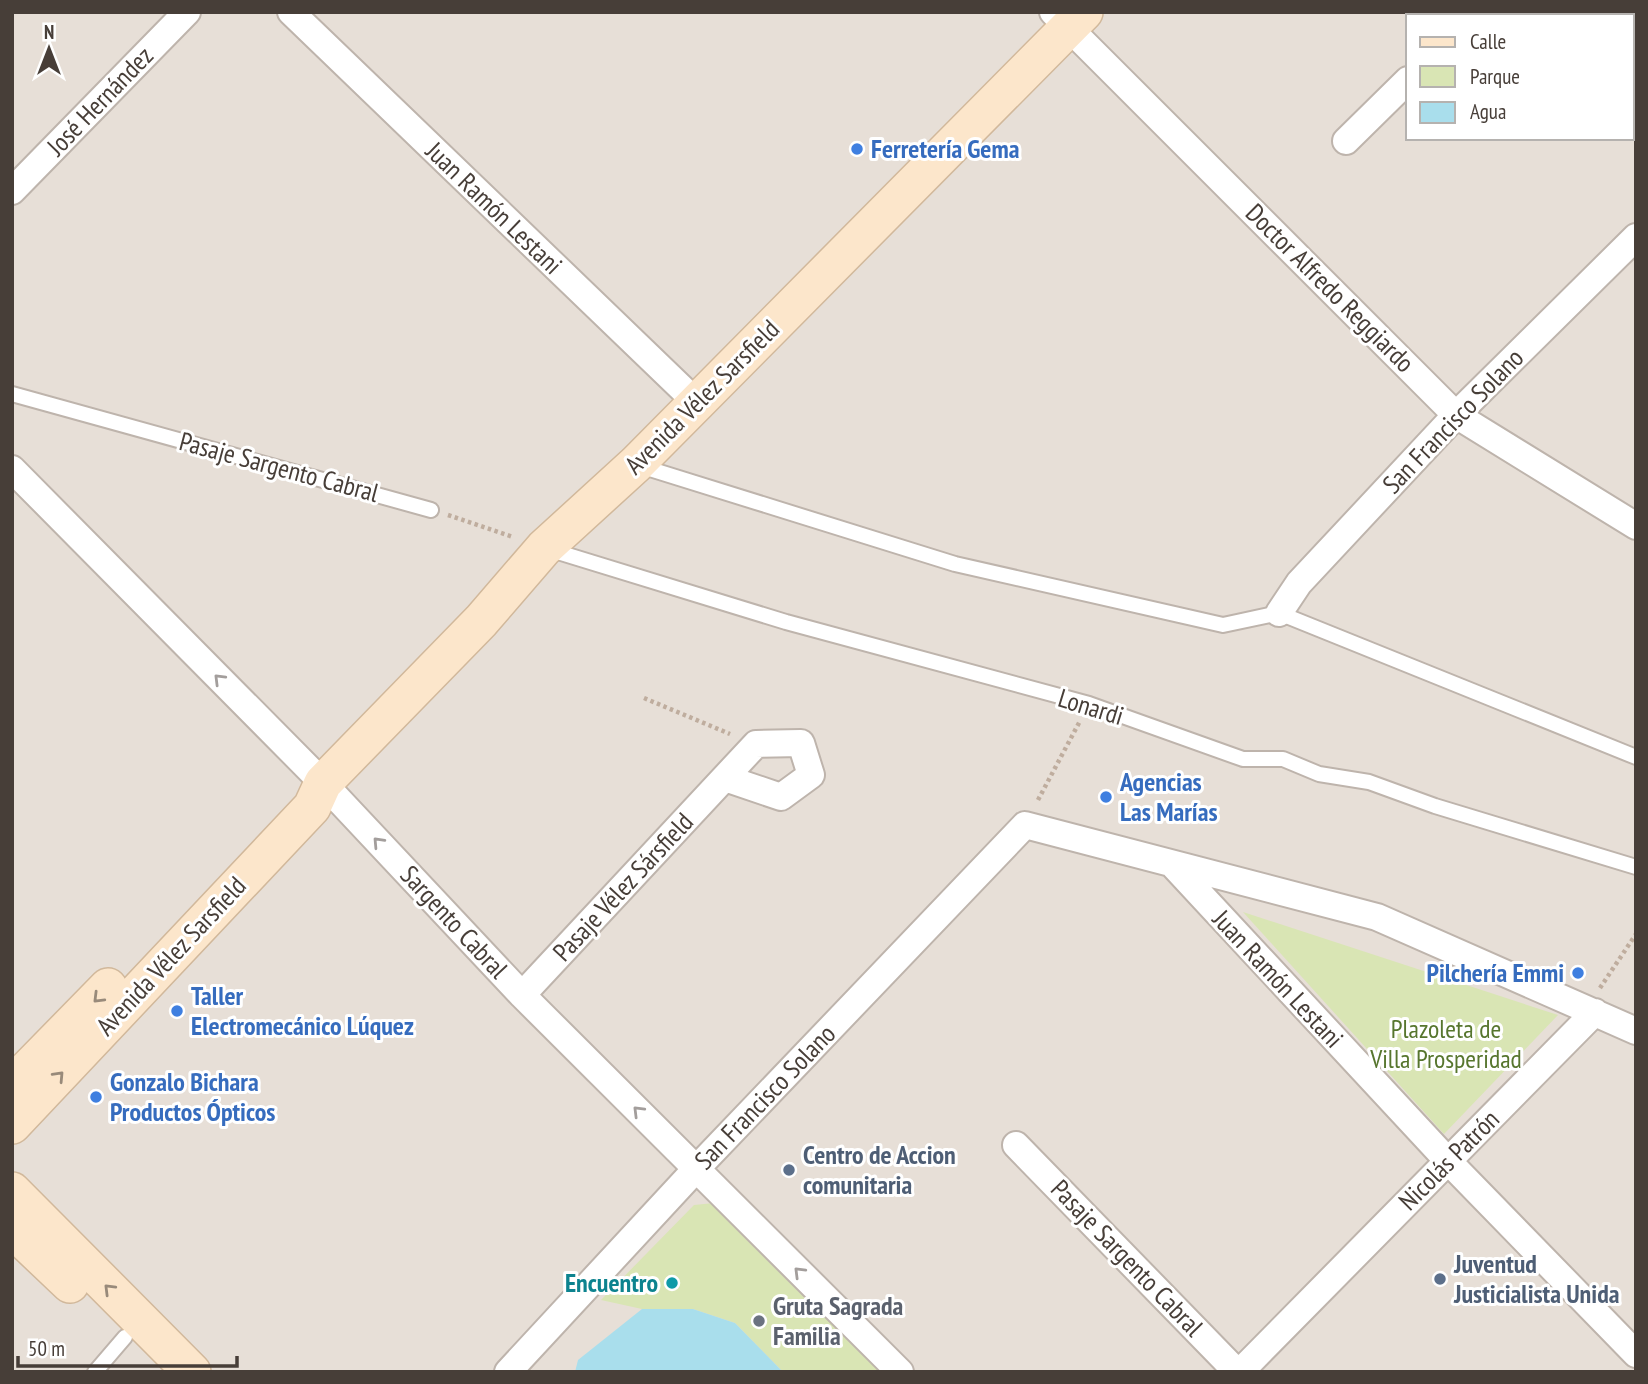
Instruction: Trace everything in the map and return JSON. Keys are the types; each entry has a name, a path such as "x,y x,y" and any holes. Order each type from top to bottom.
{"street":[{"name":"José Hernández","path":"12,191 187,12"},
{"name":"Juan Ramón Lestani","path":"291,12 697,403"},
{"name":"Avenida Vélez Sarsfield","path":"12,1125 312,807 323,783 481,621 544,548 636,464 697,403 1068,17"},
{"name":"Doctor Alfredo Reggiardo","path":"1068,17 1456,415 1636,526"},
{"path":"1346,141 1406,82"},
{"name":"San Francisco Solano","path":"1279,613 1299,583 1456,415 1635,240"},
{"name":"Sargento Cabral","path":"12,469 323,783 522,995 900,1372"},
{"path":"725,778 781,797 811,775 802,743 756,744"},
{"name":"Pasaje Vélez Sársfield","path":"522,995 756,744"},
{"name":"Avenida Vélez Sarsfield","path":"12,1085 299,792 323,783"},
{"name":"San Francisco Solano","path":"508,1372 696,1169 1025,825"},
{"path":"1025,825 1377,918 1636,1031"},
{"name":"Juan Ramón Lestani","path":"1173,865 1448,1161 1636,1354"},
{"name":"Nicolás Patrón","path":"1239,1372 1595,1012"},
{"name":"Pasaje Sargento Cabral","path":"1016,1145 1239,1372"},
{"path":"12,1192 192,1372"},
{"path":"12,1229 160,1372"}],"lane":[{"name":"Pasaje Sargento Cabral","path":"12,394 431,510"},
{"path":"636,464 955,564 1223,625 1279,613 1636,757"},
{"name":"Lonardi","path":"544,548 838,637 1089,704 1243,759 1283,759 1319,774 1368,782 1434,806 1636,867"},
{"path":"94,1372 125,1337"}],"path":[{"path":"431,510 544,548"},
{"path":"644,698 756,744"},
{"path":"1025,825 1089,704"},
{"path":"1595,1012 1597,992 1636,934"}],"shaded area":[{"path":"12,12 1636,12 1636,1372 12,1372"}],"green space":[{"name":"Plazoleta de Villa Prosperidad","path":"1243,912 1558,1015 1444,1134"},
{"path":"714,1203 883,1372 783,1372 735,1323 693,1309 642,1309 601,1300 694,1205"}],"water":[{"path":"642,1309 693,1309 735,1323 783,1372 575,1372 578,1360"}],"place":[{"name":"Ferretería Gema","path":"857,149"},
{"name":"Agencias Las Marías","path":"1106,797"},
{"name":"Pilchería Emmi","path":"1578,973"},
{"name":"Taller Electromecánico Lúquez","path":"177,1011"},
{"name":"Gonzalo Bichara Productos Ópticos","path":"96,1097"},
{"name":"Centro de Accion comunitaria","path":"789,1170"},
{"name":"Juventud Justicialista Unida","path":"1440,1279"},
{"name":"Encuentro","path":"672,1283"},
{"name":"Gruta Sagrada Familia","path":"759,1321"}]}
